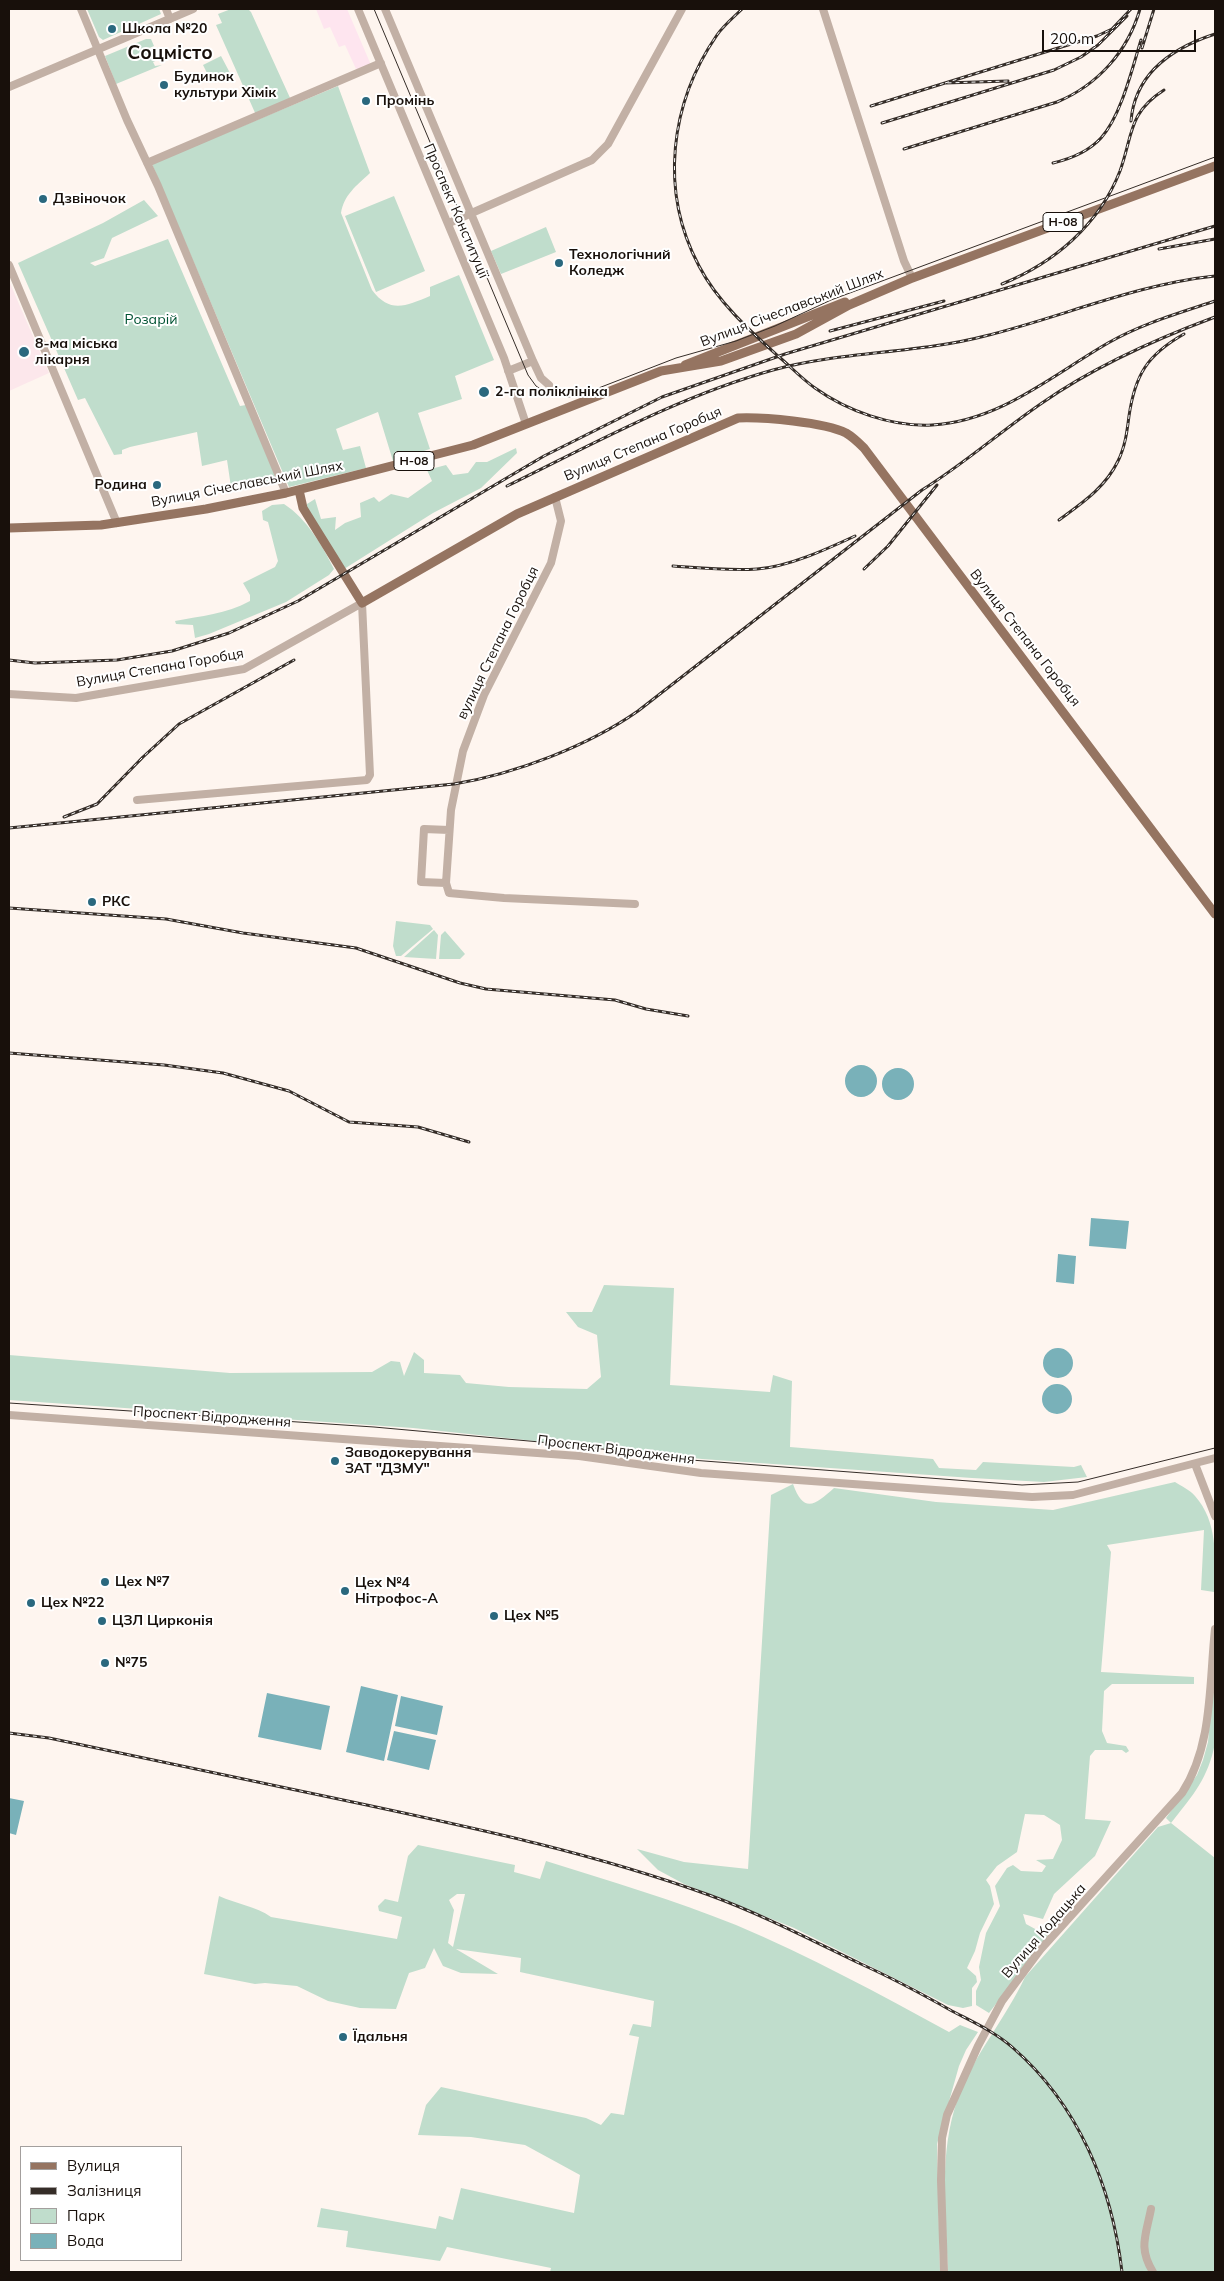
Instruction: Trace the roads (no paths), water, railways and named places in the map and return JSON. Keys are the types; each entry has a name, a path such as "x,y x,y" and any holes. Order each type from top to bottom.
{"main road":[{"name":"Вулиця Січеславський Шлях","path":"9,528 51,528 117,523 286,494 472,445 661,371 683,366 692,360 718,352 848,300 1215,166"},
{"name":"Вулиця Степана Горобця","path":"362,603 517,514 738,418 753,417 809,424 847,433 864,448 1215,914"},
{"path":"299,490 303,508 362,603"}],"street":[{"path":"81,9 286,494"},
{"path":"166,9 170,19"},
{"path":"9,87 193,9"},
{"name":"Проспект Конституції","path":"358,9 508,371 526,424"},
{"path":"385,9 533,361 541,378 549,385"},
{"path":"448,223 592,160 608,144 682,9"},
{"path":"823,9 904,262 912,278"},
{"path":"147,163 381,63"},
{"path":"9,265 117,523"},
{"path":"508,371 533,361"},
{"name":"вулиця Степана Горобця","path":"446,883 454,784 470,729 484,695 550,563 561,521 555,497"},
{"path":"137,800 366,780 370,775 362,603"},
{"name":"Вулиця Степана Горобця","path":"9,694 76,698 244,669 362,603"},
{"path":"449,830 424,828 421,882 446,883 448,893 504,898 635,904"},
{"name":"Проспект Відродження","path":"9,1415 579,1456 701,1473 1032,1497 1073,1495 1215,1458"},
{"path":"1195,1464 1215,1516"},
{"name":"Вулиця Кодацька","path":"944,2272 941,2180 942,2138 947,2115 1002,2001 1040,1950 1182,1793 1193,1776 1204,1744 1215,1629"},
{"path":"1150,2209 1143,2252 1145,2260 1153,2272"}],"water":[{"path":"861,1065 867,1066 872,1070 876,1075 876,1087 872,1092 867,1096 861,1097 855,1096 850,1092 846,1087 845,1081 846,1075 850,1070 855,1066"},
{"path":"898,1068 904,1069 909,1073 913,1078 913,1090 909,1095 904,1099 898,1100 892,1099 887,1095 883,1090 882,1084 883,1078 887,1073 892,1069"},
{"path":"1091,1218 1129,1221 1126,1249 1089,1246"},
{"path":"1058,1254 1076,1256 1074,1284 1056,1282"},
{"path":"1058,1348 1064,1349 1072,1357 1072,1369 1064,1377 1058,1378 1052,1377 1044,1369 1043,1363 1044,1357 1052,1349"},
{"path":"1057,1384 1063,1385 1071,1393 1071,1405 1063,1413 1057,1414 1051,1413 1043,1405 1042,1399 1043,1393 1051,1385"},
{"path":"361,1686 398,1695 384,1761 346,1752"},
{"path":"267,1693 330,1706 321,1750 258,1737"},
{"path":"401,1696 443,1706 437,1735 395,1726"},
{"path":"394,1731 436,1740 429,1770 387,1760"},
{"path":"9,1798 24,1801 16,1835 9,1833"}],"tram line":[{"path":"374,9 528,375 536,386 548,394 567,397 578,396 676,358 736,341 775,326 831,300 1215,157"},
{"path":"9,1403 374,1427 562,1444 691,1460 1022,1485 1078,1482 1215,1448"}],"railway":[{"path":"742,9 717,35 701,61 689,89 680,118 675,148 678,208 686,237 699,266 724,303 756,336 815,388 841,404 886,420 917,425 957,422 1003,406 1108,343 1134,330 1160,319 1215,301"},
{"path":"945,83 1097,36 1112,29 1131,9"},
{"path":"904,149 1057,102 1072,95 1086,86 1109,65 1128,39 1140,9"},
{"path":"1142,48 1154,9"},
{"path":"882,123 1054,70 1081,57 1098,45 1127,16"},
{"path":"1131,121 1134,104 1140,89 1158,65 1184,47 1215,34"},
{"path":"1053,163 1085,151 1096,143 1108,129 1125,92 1141,40"},
{"path":"871,106 945,83 1008,81"},
{"path":"1002,284 1039,265 1057,253 1087,225 1100,208 1120,171 1133,126 1138,116 1144,107 1164,90"},
{"path":"9,660 35,663 117,660 172,651 229,633 298,601 544,456 662,397 785,354 1215,226"},
{"path":"1159,249 1215,239"},
{"path":"507,486 671,407 704,393 773,370 826,359 959,342 1014,328 1128,293 1186,280 1215,276"},
{"path":"830,331 944,301"},
{"path":"9,828 454,784 526,766 574,747 597,736 638,711 922,490 1042,403 1083,377 1126,354 1215,317"},
{"path":"1059,520 1100,487 1113,471 1124,445 1132,402 1139,378 1152,358 1184,334"},
{"path":"864,569 888,546 937,485"},
{"path":"673,566 736,570 769,568 807,557 855,536"},
{"path":"64,817 97,804 143,757 179,724 294,660"},
{"path":"9,908 166,919 243,933 356,948 460,983 486,989 615,1000 646,1009 688,1016"},
{"path":"9,1053 164,1065 223,1073 289,1091 349,1122 418,1127 469,1142"},
{"path":"9,1733 49,1738 362,1804 493,1833 624,1867 748,1910 884,1975 976,2023 1012,2047 1036,2070 1074,2121 1088,2149 1110,2209 1122,2272"}],"place":[{"name":"Школа №20","path":"112,29"},
{"name":"Будинок культури Хімік","path":"164,85"},
{"name":"Промінь","path":"366,101"},
{"name":"Дзвіночок","path":"43,199"},
{"name":"Технологічний Коледж","path":"559,263"},
{"name":"8-ма міська лікарня","path":"24,352"},
{"name":"2-га поліклініка","path":"484,392"},
{"name":"Родина","path":"157,485"},
{"name":"РКС","path":"92,902"},
{"name":"Заводокерування ЗАТ \"ДЗМУ\"","path":"335,1461"},
{"name":"Цех №7","path":"105,1582"},
{"name":"Цех №4 Нітрофос-А","path":"345,1591"},
{"name":"Цех №22","path":"31,1603"},
{"name":"Цех №5","path":"494,1616"},
{"name":"ЦЗЛ Цирконія","path":"102,1621"},
{"name":"№75","path":"105,1663"},
{"name":"Їдальня","path":"343,2037"}],"district":[{"name":"Соцмісто","path":"170,53"}],"park label":[{"name":"Розарій","path":"151,320"}]}
